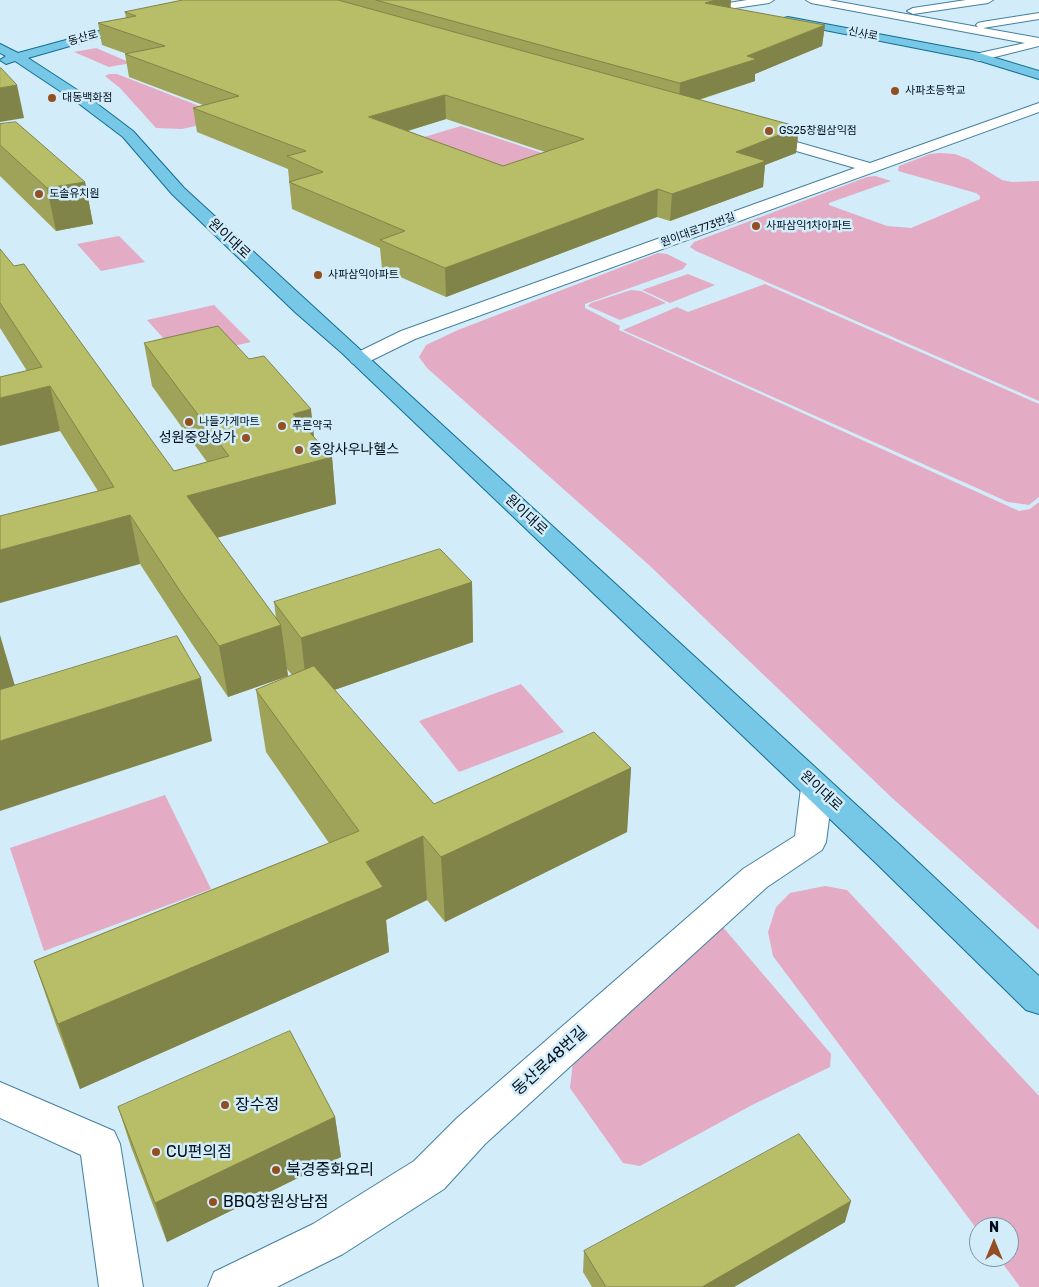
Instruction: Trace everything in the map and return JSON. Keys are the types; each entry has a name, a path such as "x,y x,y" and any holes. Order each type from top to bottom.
{"main road":[{"path":"717,6 760,14"},
{"name":"신사로","path":"779,18 979,57 1039,76"},
{"name":"동산로","path":"6,55 144,21"},
{"name":"원이대로","path":"6,55 83,100 128,134 178,191 818,788 1039,999"}],"street":[{"path":"717,6 769,0"},
{"path":"817,1 837,0"},
{"path":"890,14 988,0"},
{"path":"817,1 1039,43"},
{"path":"966,28 1039,16"},
{"path":"979,57 1039,43"},
{"name":"원이대로773번길","path":"359,358 408,335 1039,107"},
{"path":"745,132 871,168"},
{"name":"동산로48번길","path":"230,1287 328,1240 429,1175 471,1131 755,878 810,842 818,788"},
{"path":"0,1099 100,1144 121,1287"}],"shaded area":[{"path":"96,48 131,63 109,67 74,52"},
{"path":"117,74 230,118 182,129 156,128 120,88 105,76"},
{"path":"461,126 569,162 513,181 404,143"},
{"path":"930,154 955,154 968,159 1002,180 1012,182 1039,181 1039,401 690,247 694,242 867,177 875,176 891,181 829,203 829,205 887,226 911,228 980,199 980,196 976,193 898,171 899,166"},
{"path":"119,236 145,262 101,271 77,244"},
{"path":"658,253 667,254 687,264 683,269 585,304 585,308 620,326 619,330 1019,511 1030,509 1039,502 1039,930 890,796 649,565 427,368 419,357 426,345 458,330"},
{"path":"688,274 715,285 670,303 642,290"},
{"path":"765,284 1039,404 1039,497 1029,505 1008,502 623,330 677,307 688,312"},
{"path":"631,290 641,291 666,303 620,320 588,306 591,303"},
{"path":"214,305 251,342 181,358 147,320"},
{"path":"521,684 564,732 459,772 419,721"},
{"path":"165,795 211,889 44,951 10,848"},
{"path":"825,886 847,890 1039,1096 1039,1287 1020,1287 1005,1267 1019,1267 1019,1217 969,1217 969,1219 773,956 768,932 776,907 790,893"},
{"path":"722,926 831,1054 830,1067 752,1105 640,1166 623,1163 570,1088 574,1053"}],"building":[{"path":"183,0 338,0 799,127 736,152 766,161 672,194 658,189 445,268 380,240 405,231 289,182 323,172 287,156 306,151 193,108 239,96 125,54 165,46 98,23 136,16 125,12","holes":["445,95 584,139 503,166 369,117"]},
{"path":"376,0 716,0 705,3 825,25 747,56 757,59 680,83"},
{"path":"1,68 17,85 0,88"},
{"path":"16,122 85,182 47,188 0,145 0,124"},
{"path":"0,249 14,266 24,264 174,471 229,456 144,343 218,326 249,359 264,356 311,409 293,414 332,457 187,496 281,625 219,646 130,515 0,550 0,516 114,487 50,386 0,398 0,377 42,367 0,303"},
{"path":"440,549 472,582 301,638 274,602"},
{"path":"177,636 201,678 0,741 0,690"},
{"path":"314,666 434,804 594,732 631,768 441,857 423,836 366,862 383,887 58,1024 34,961 359,831 256,690"},
{"path":"290,1031 335,1117 155,1203 118,1107"},
{"path":"799,1134 851,1201 702,1287 606,1287 584,1251"}],"place":[{"name":"사파초등학교","path":"895,91"},
{"name":"대동백화점","path":"52,98"},
{"name":"GS25창원삼익점","path":"769,131"},
{"name":"도솔유치원","path":"39,194"},
{"name":"사파삼익1차아파트","path":"756,226"},
{"name":"사파삼익아파트","path":"318,275"},
{"name":"나들가게마트","path":"189,422"},
{"name":"푸른약국","path":"282,426"},
{"name":"성원중앙상가","path":"246,438"},
{"name":"중앙사우나헬스","path":"299,450"},
{"name":"장수정","path":"225,1105"},
{"name":"CU편의점","path":"156,1152"},
{"name":"북경중화요리","path":"276,1170"},
{"name":"BBQ창원상남점","path":"213,1202"}]}
